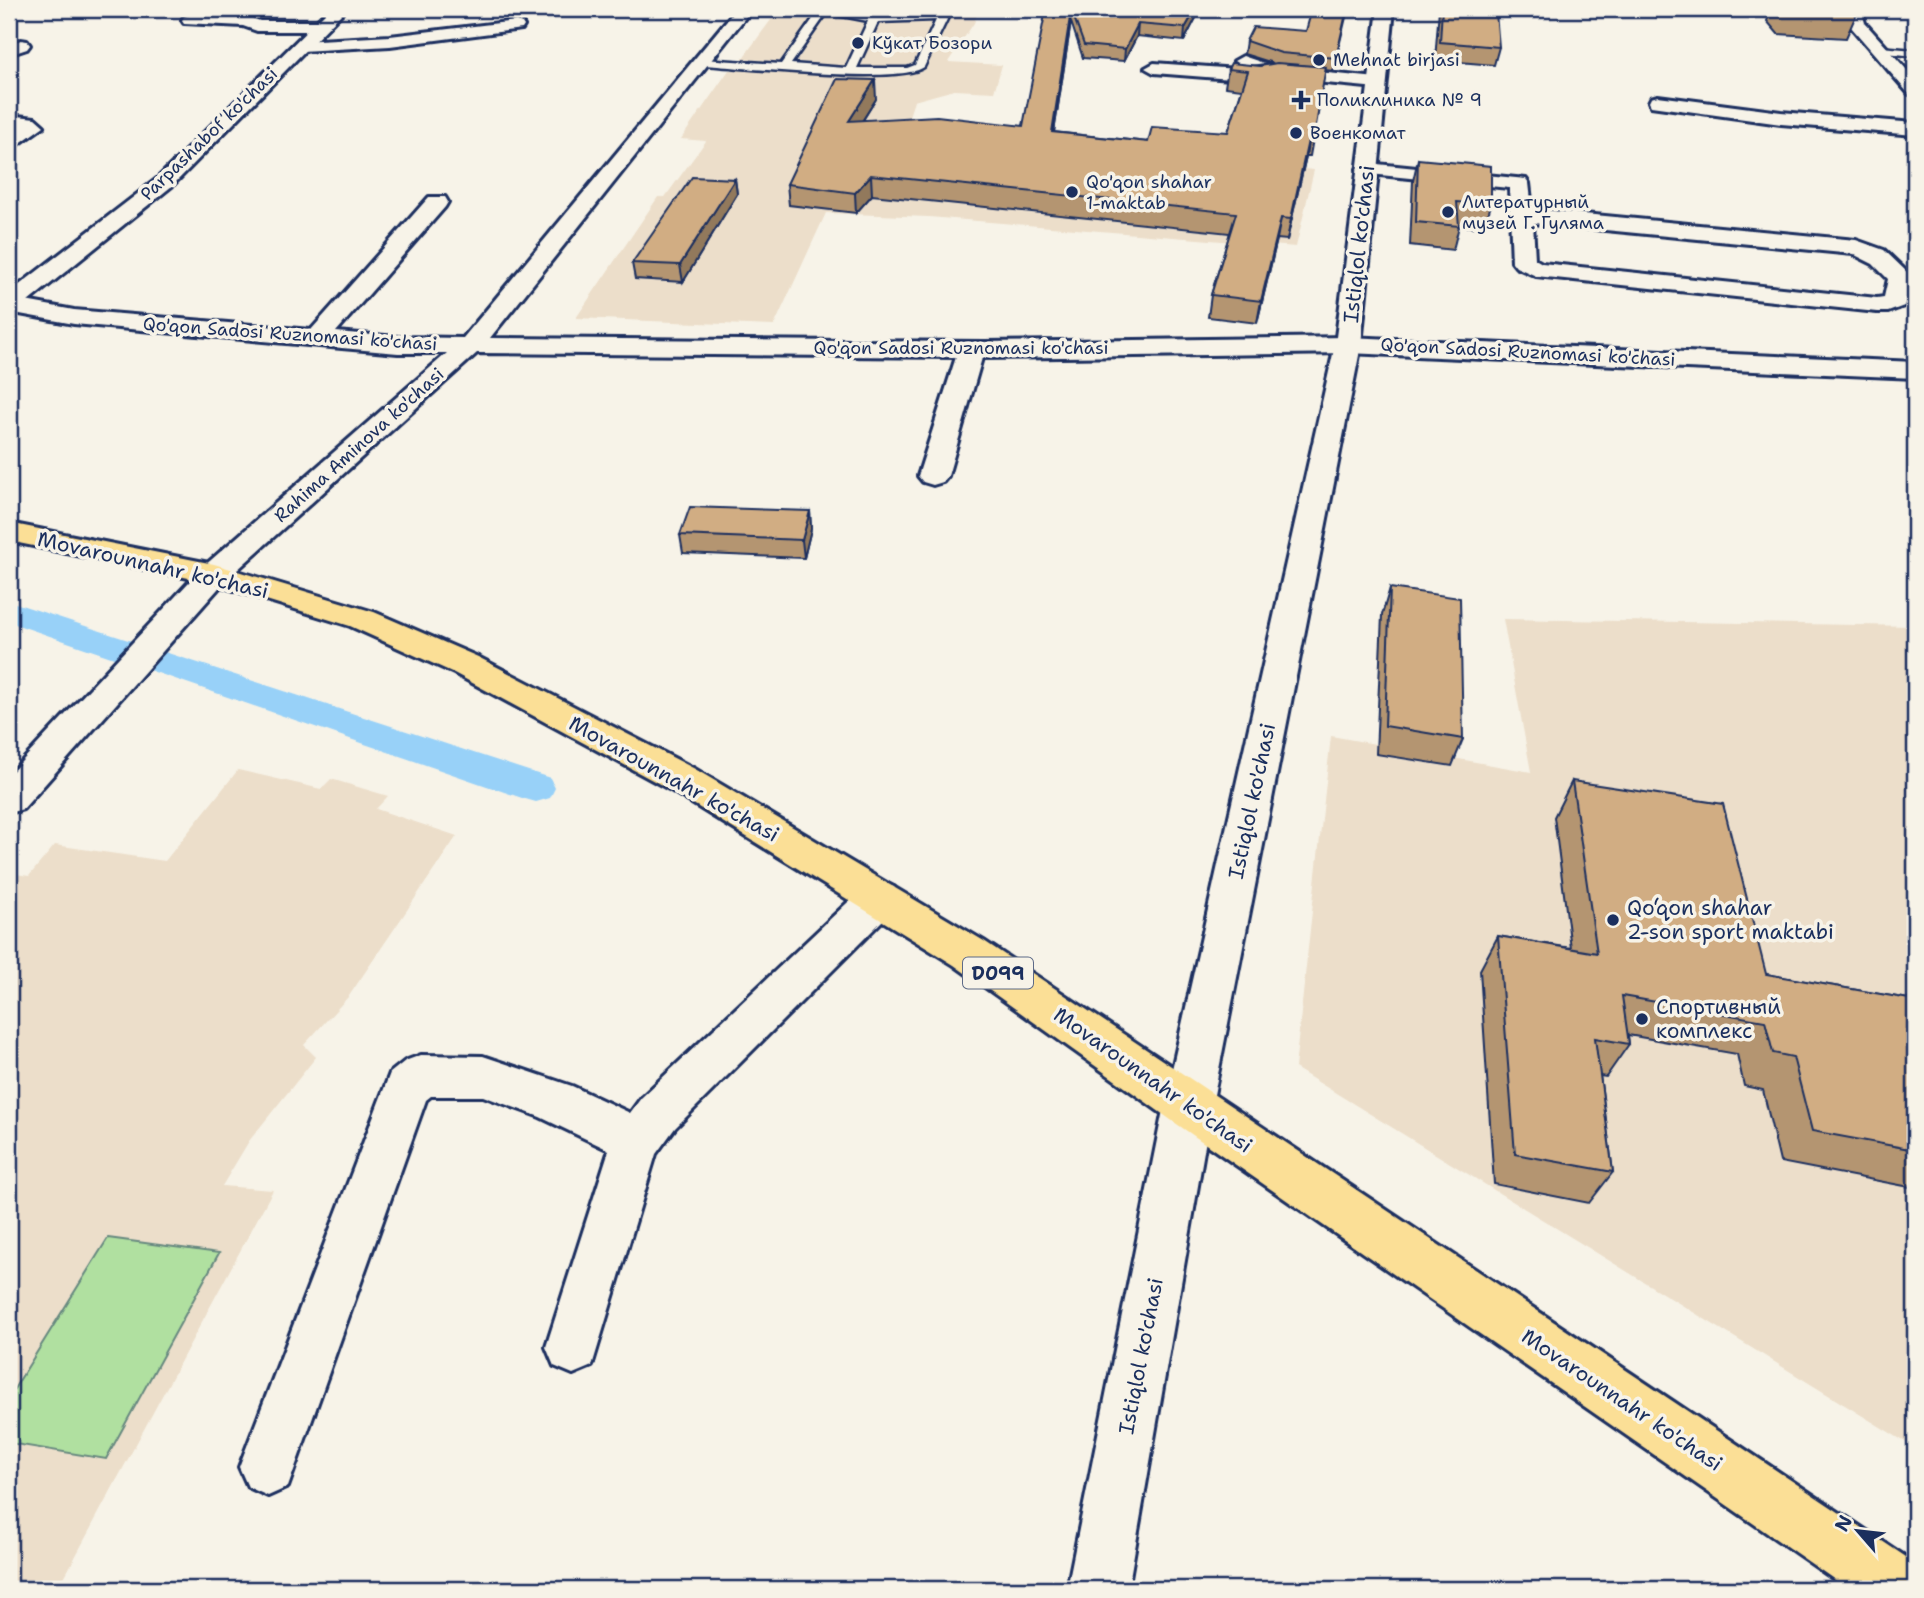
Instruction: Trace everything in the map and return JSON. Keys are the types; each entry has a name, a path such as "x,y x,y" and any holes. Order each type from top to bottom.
{"highway":[{"name":"Movarounnahr ko'chasi","path":"9,531 214,574 362,620 466,665 682,779 969,953 1900,1589"}],"street":[{"name":"Parpashabof ko'chasi","path":"9,305 165,182 338,9"},
{"name":"Rahima Aminova ko'chasi","path":"9,799 214,574 470,346 744,9"},
{"name":"Istiqlol ko'chasi","path":"1097,1589 1188,1105 1348,345 1386,9"},
{"path":"1852,18 1915,90"},
{"path":"190,20 246,21 257,26 321,26"},
{"path":"301,46 390,41 516,26"},
{"path":"1243,61 1275,73 1377,83"},
{"path":"1154,68 1257,76 1275,73"},
{"path":"1658,102 1782,118 1915,129"},
{"path":"9,121 34,125 9,142"},
{"path":"1367,169 1519,184 1524,262 1536,269 1877,305 1888,305 1895,301 1908,280 1872,252 1856,247 1521,215"},
{"path":"317,338 437,202"},
{"name":"Qo'qon Sadosi Ruznomasi ko'chasi","path":"9,305 74,317 398,345 971,350 1348,345 1915,370"},
{"path":"933,476 971,350"},
{"path":"573,1347 626,1167 638,1140 658,1114 879,898"},
{"path":"268,1467 407,1088 421,1075 483,1076 555,1101 638,1140"}],"lane":[{"path":"784,67 825,9 842,15 924,19 944,12"},
{"path":"702,62 850,71 908,71 919,67 944,12"},
{"path":"850,71 875,17"},
{"path":"1880,50 1915,53"}],"shaded area":[{"path":"779,9 979,9 974,23 948,62 1002,65 994,92 954,90 914,101 909,116 916,128 1039,144 1314,170 1296,247 929,217 826,213 774,326 576,318 658,197 665,197 706,141 681,139 729,70 734,70"},
{"name":"Qo‘qon shahar 2-son sport maktabi","path":"1503,619 1915,626 1915,1448 1295,1068 1331,736 1531,772"},
{"path":"238,770 321,789 331,779 388,796 376,809 457,836 349,996 304,1045 316,1057 249,1141 222,1186 273,1190 59,1587 9,1588 9,873 29,876 55,845 165,861"}],"green space":[{"path":"108,1238 219,1253 106,1459 9,1443 9,1397"}],"building":[{"path":"1046,9 1071,11 1052,132 1148,142 1152,127 1228,132 1248,71 1228,69 1231,63 1326,67 1314,137 1309,136 1291,219 1281,218 1261,301 1211,295 1236,213 871,175 855,193 787,184 837,79 875,80 849,121 937,116 1023,126"},
{"path":"1071,9 1196,9 1185,28 1138,24 1125,49 1084,45"},
{"path":"1312,9 1347,9 1336,58 1281,53 1246,41 1253,27 1306,31"},
{"path":"1442,9 1476,9 1496,13 1499,47 1440,42"},
{"path":"1788,9 1854,9 1857,13"},
{"path":"1418,159 1491,166 1491,205 1457,202 1459,226 1416,222"},
{"path":"692,177 735,179 680,265 632,263"},
{"path":"690,507 810,511 802,540 680,535"},
{"path":"1390,588 1460,598 1463,739 1385,726"},
{"name":"Спортивный комплекс","path":"1572,781 1723,804 1766,974 1915,1000 1915,1150 1812,1131 1793,1057 1773,1053 1765,1021 1622,996 1629,1044 1595,1038 1613,1172 1515,1154 1498,936 1597,953"}],"waterway":[{"path":"9,611 536,788"}],"place":[{"name":"Кўкат Бозори","path":"858,43"},
{"name":"Mehnat birjasi","path":"1319,60"},
{"name":"Поликлиника № 9","path":"1301,100"},
{"name":"Военкомат","path":"1296,133"},
{"name":"Qo'qon shahar 1-maktab","path":"1072,192"},
{"name":"Литературный музей Г. Гуляма","path":"1448,212"},
{"name":"Qo‘qon shahar 2-son sport maktabi","path":"1613,920"},
{"name":"Спортивный комплекс","path":"1642,1019"}]}
